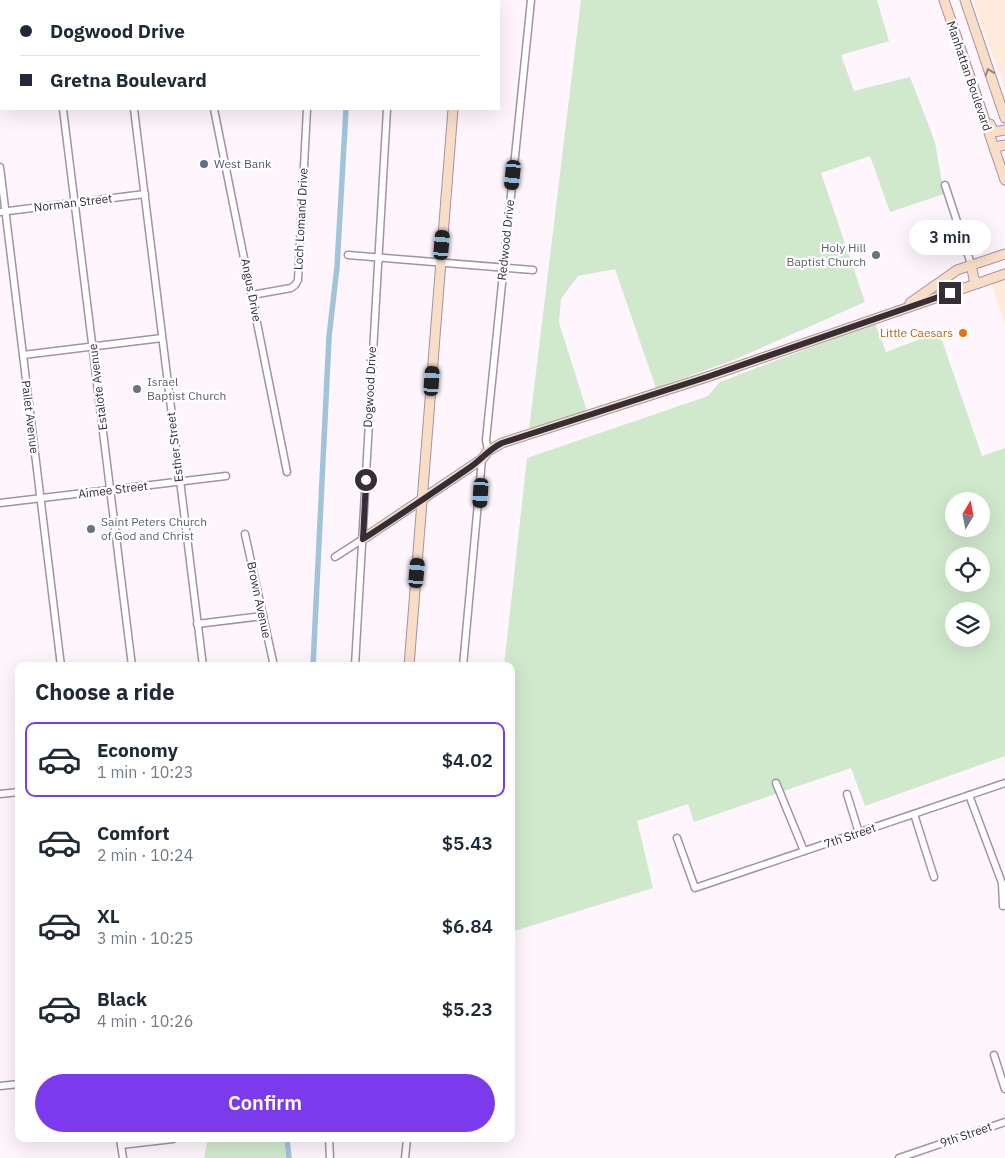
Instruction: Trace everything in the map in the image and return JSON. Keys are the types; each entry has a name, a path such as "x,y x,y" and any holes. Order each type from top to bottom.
{"street":[{"name":"Redwood Drive","path":"488,450 486,440 531,0"},
{"name":"Manhattan Boulevard","path":"944,0 1005,180"},
{"name":"Manhattan Boulevard","path":"965,0 1005,118"},
{"path":"978,99 983,104 994,132 1005,130"},
{"name":"Estalote Avenue","path":"64,110 132,662"},
{"name":"Esther Street","path":"134,110 202,662"},
{"name":"Angus Drive","path":"214,110 287,472"},
{"name":"Loch Lomand Drive","path":"252,295 291,288 298,280 307,110"},
{"name":"Dogwood Drive","path":"355,662 387,110"},
{"path":"409,662 453,110"},
{"path":"995,151 999,146 1005,145"},
{"name":"Pailet Avenue","path":"0,167 3,212 23,355 60,662"},
{"path":"945,185 971,264 974,279 978,283"},
{"name":"Norman Street","path":"3,212 145,194"},
{"path":"880,316 917,299 945,277 971,264 1005,254"},
{"path":"348,255 534,270"},
{"path":"335,557 423,500 482,459 488,450 502,443 707,377 1005,274"},
{"path":"23,355 162,338"},
{"path":"463,662 482,459"},
{"name":"Aimee Street","path":"0,504 226,476"},
{"name":"Brown Avenue","path":"245,534 273,662"},
{"path":"197,624 263,616"},
{"path":"776,783 804,851"},
{"name":"7th Street","path":"677,838 695,888 1005,783"},
{"path":"0,794 15,792"},
{"path":"847,794 859,832"},
{"path":"969,795 1002,883 1003,906"},
{"path":"914,814 934,877"},
{"path":"994,1055 1005,1089"},
{"path":"0,1086 15,1084"},
{"name":"9th Street","path":"899,1158 1005,1122"},
{"path":"121,1142 123,1158"},
{"path":"329,1142 330,1158"},
{"path":"405,1158 407,1142"}],"shaded area":[{"path":"973,0 1005,0 1005,90 985,34"},
{"path":"1005,278 1005,325 991,283"}],"green space":[{"path":"581,0 877,0 889,41 841,55 854,91 910,77 935,142 944,194 890,212 870,156 821,173 865,302 736,359 656,388 615,269 578,276 561,299 559,323 587,411 529,430"},
{"path":"875,323 886,352 939,332 982,456 1005,448 1005,756 865,806 851,768 694,822 688,804 637,821 653,888 515,931 515,662 504,662 527,458 708,396 720,382"},
{"path":"207,1142 284,1142 286,1158 204,1158"}],"waterway":[{"path":"313,662 329,337 337,267 346,110"},
{"path":"287,1142 289,1158"}],"place":[{"name":"West Bank","path":"204,164"},
{"name":"Holy Hill Baptist Church","path":"876,255"},
{"name":"Little Caesars","path":"963,333"},
{"name":"Israel Baptist Church","path":"137,389"},
{"name":"Saint Peters Church of God and Christ","path":"91,529"}],"route":[{"path":"366,480 363,539 482,459 488,450 494,446 707,377 950,293"}]}
